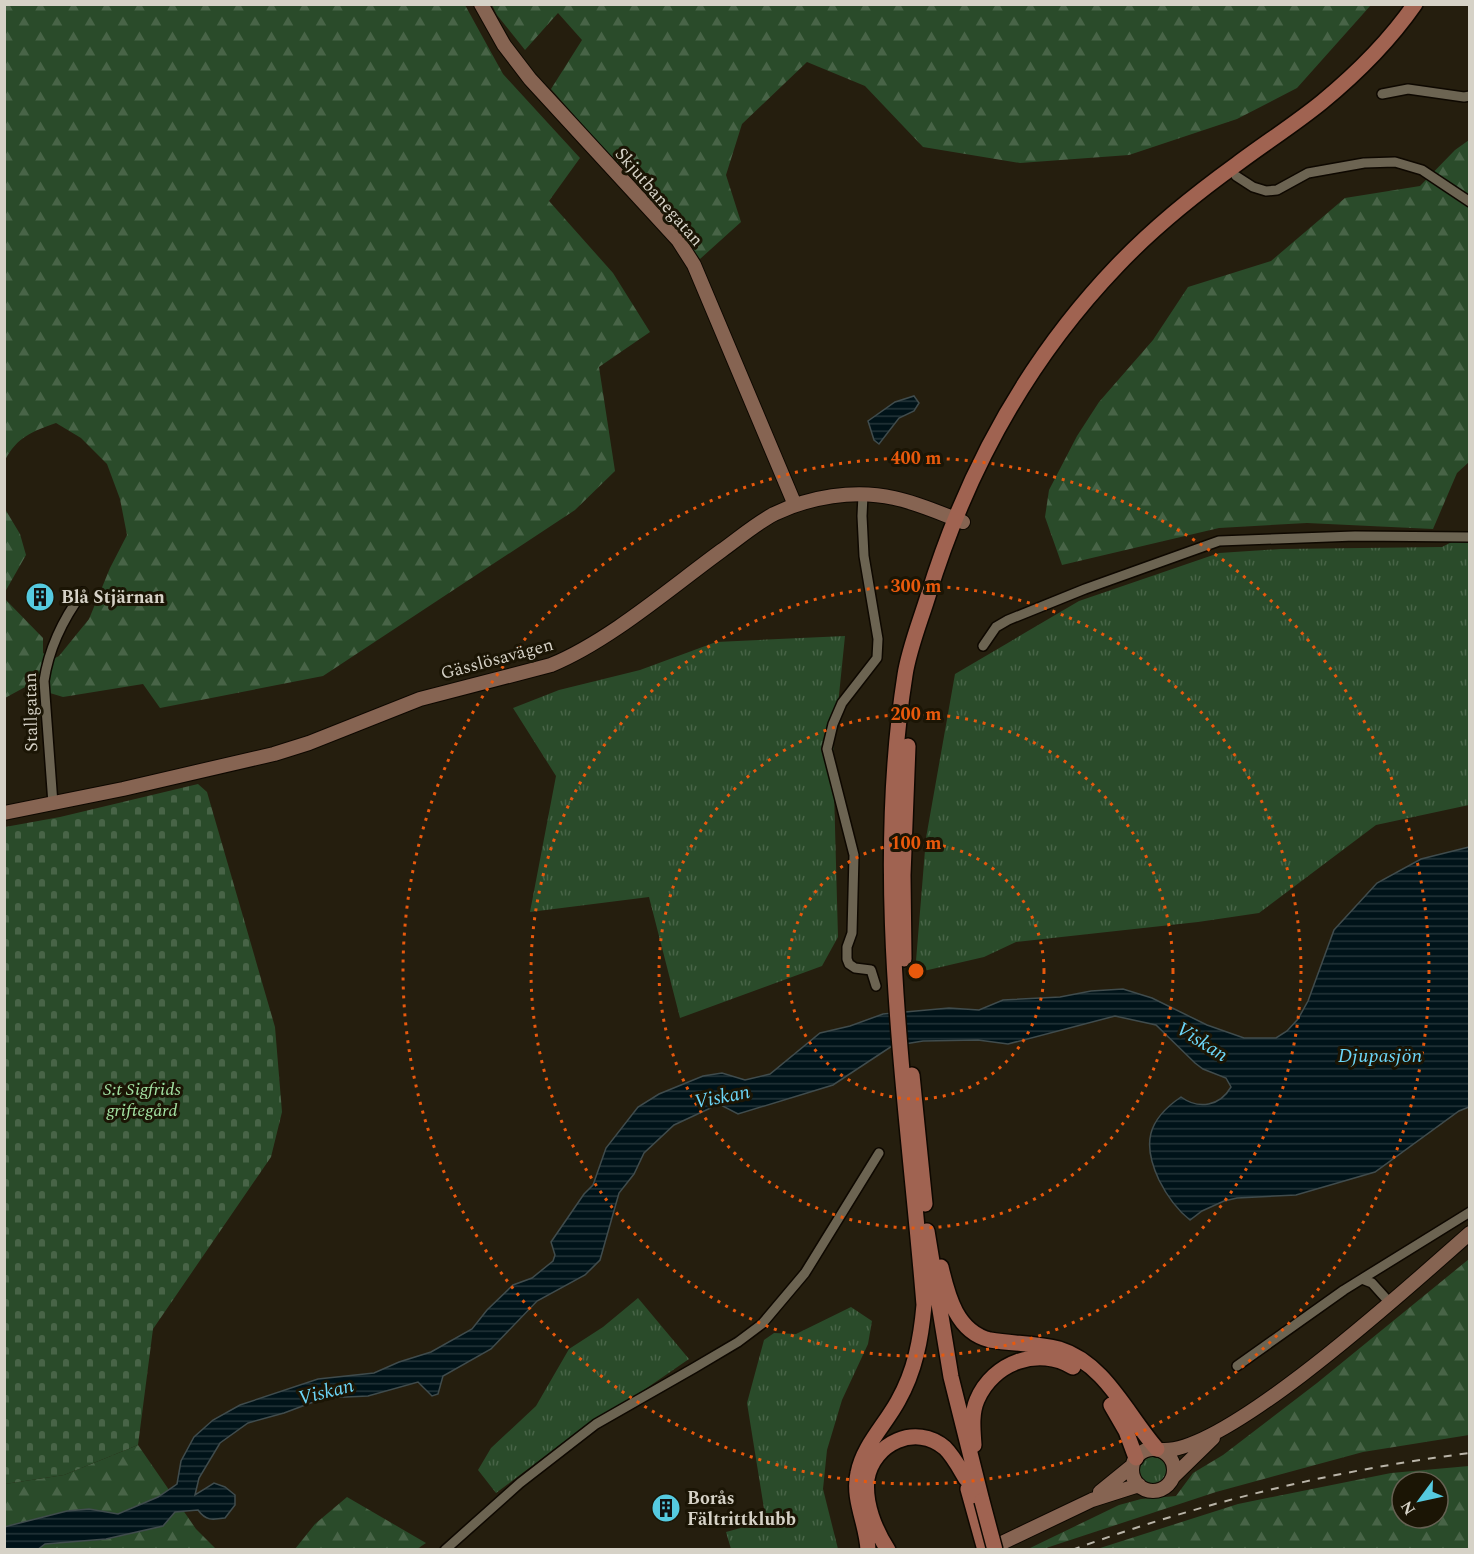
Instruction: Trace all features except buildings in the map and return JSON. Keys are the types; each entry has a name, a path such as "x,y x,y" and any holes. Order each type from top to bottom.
{"main road":[{"path":"966,1479 945,1373 922,1223 899,969 906,762 916,665 958,520 981,459 1021,389 1049,346 1118,265 1180,207 1320,104 1376,51 1415,4"},
{"path":"958,520 1011,416 1051,359 1106,290 1177,222 1320,114 1362,77 1425,4"},
{"path":"922,1223 934,1238 951,1302 965,1326 980,1338 1009,1344 1058,1348 1082,1361 1107,1383 1143,1433 1160,1450"},
{"path":"922,1223 951,1377 978,1498 986,1550"},
{"path":"868,1550 858,1505 858,1473 864,1454 905,1387 917,1354 924,1305 922,1223"},
{"path":"995,1550 978,1498 973,1431 976,1405 984,1388 992,1377 1011,1364 1039,1358 1057,1359 1082,1373 1108,1399 1120,1419 1131,1442 1134,1462"},
{"path":"888,1550 876,1528 867,1495 870,1469 875,1458 892,1442 913,1436 937,1442 953,1458 978,1498"}],"street":[{"name":"Skjutbanegatan","path":"481,4 504,45 530,79 678,240 694,265 795,505"},
{"path":"1382,94 1408,89 1470,96"},
{"path":"1236,176 1252,187 1266,191 1277,190 1308,173 1364,163 1395,162 1422,170 1470,202"},
{"name":"Gässlösavägen","path":"4,813 274,754 420,699 559,661 598,640 765,519 795,505 824,498 863,495 892,498 933,509 958,520"},
{"path":"863,495 864,556 878,639 877,658 842,703 833,724 827,749 854,855 852,933 847,947 847,959 849,964 855,968 871,970 876,986"},
{"path":"983,646 996,627 1008,621 1085,589 1218,541 1355,536 1470,537"},
{"name":"Stallgatan","path":"53,804 45,671 52,645 83,592"},
{"path":"445,1550 520,1483 596,1424 720,1352 762,1324 805,1273 879,1153"},
{"path":"1237,1366 1344,1290 1470,1212"},
{"path":"1092,1500 1144,1451 1172,1451 1185,1448 1218,1432 1295,1379 1390,1303 1470,1233"},
{"path":"1362,1280 1372,1283 1390,1303"},
{"path":"1134,1462 1132,1473 1138,1485 1155,1491 1166,1486 1218,1432"},
{"path":"1160,1450 1171,1459 1173,1477"},
{"path":"986,1550 1092,1500 1138,1485"}],"green space":[{"path":"5,5 465,5 503,74 580,158 549,201 613,273 650,332 599,367 615,471 575,510 323,676 160,708 143,684 63,697 27,686 5,698 5,599 43,638 43,653 53,659 59,656 89,619 110,568 127,535 120,499 107,464 81,438 56,423 20,440 5,460"},
{"path":"492,5 1371,5 1297,88 1237,119 1129,155 1020,163 923,147 865,86 807,62 742,124 726,175 741,222 700,259 671,218 594,138 551,89 582,40 558,13 525,50 497,15"},
{"path":"1469,140 1469,462 1457,473 1433,529 1307,523 1219,528 1062,565 1045,517 1049,490 1077,436 1099,402 1153,340 1188,287 1271,261 1345,198 1420,186 1455,150"},
{"path":"5,509 20,534 26,555 5,592"},
{"path":"1469,533 1469,805 1376,825 1259,913 1016,942 984,957 915,973 926,838 955,674 1079,601 1219,553 1281,549 1442,547"},
{"path":"845,636 833,754 838,937 822,966 680,1018 649,897 530,912 556,776 513,708 559,690 640,670 716,642"},
{"name":"S:t Sigfrids griftegård","path":"198,784 207,792 275,1027 282,1112 271,1157 153,1329 138,1445 64,1475 5,1484 5,827 60,817"},
{"path":"1469,1259 1469,1435 1363,1452 1216,1492 1043,1549 1028,1549 1119,1505 1141,1499 1176,1496 1193,1473 1223,1455 1317,1383"},
{"path":"638,1298 689,1359 573,1435 496,1493 478,1470 491,1448 536,1406 569,1349 603,1327"},
{"path":"851,1307 872,1321 868,1344 842,1400 827,1450 823,1489 838,1549 731,1549 726,1532 766,1521 747,1403 764,1340 774,1333 796,1334"},
{"path":"138,1445 196,1529 216,1549 5,1550 5,1484 64,1475"},
{"path":"1153,1457 1162,1461 1166,1470 1162,1479 1153,1483 1144,1479 1140,1470 1144,1461"},
{"path":"1469,1466 1469,1549 1097,1549 1238,1504 1390,1473 1390,1530 1450,1530 1450,1470 1424,1470"},
{"path":"347,1497 426,1543 417,1549 295,1549 315,1524"}],"water":[{"path":"914,396 919,403 914,411 899,418 879,444 874,440 868,421 895,402"},
{"name":"Djupasjön","path":"1469,847 1469,1107 1459,1111 1375,1172 1296,1195 1237,1198 1224,1201 1202,1211 1190,1220 1172,1202 1159,1180 1150,1155 1151,1134 1161,1115 1181,1097 1195,1104 1209,1104 1221,1098 1231,1087 1226,1078 1203,1069 1195,1063 1156,1025 1115,1016 1008,1044 978,1040 923,1041 892,1046 833,1085 738,1114 719,1104 674,1125 644,1153 634,1174 619,1193 600,1260 585,1275 537,1301 491,1349 443,1376 438,1394 432,1396 418,1382 368,1396 324,1398 248,1423 220,1443 199,1478 195,1495 214,1483 225,1487 235,1495 235,1505 225,1518 210,1519 198,1510 175,1512 163,1526 106,1539 45,1544 37,1550 5,1549 4,1527 67,1511 89,1509 118,1514 158,1497 177,1484 181,1461 194,1437 213,1420 240,1405 318,1379 374,1373 431,1352 472,1329 487,1310 513,1285 532,1278 553,1261 555,1255 551,1242 584,1194 593,1185 606,1148 638,1107 659,1094 703,1076 722,1073 745,1080 770,1074 820,1033 850,1026 883,1014 949,1008 979,1010 1003,1000 1060,997 1091,991 1123,989 1152,998 1207,1025 1244,1038 1276,1038 1287,1031 1298,1019 1308,1001 1334,930 1377,883 1421,859"}],"railway":[{"path":"1072,1550 1169,1517 1268,1490 1368,1469 1470,1453"}],"place":[{"name":"Blå Stjärnan","path":"40,597"},
{"name":"Borås Fältrittklubb","path":"666,1508"}],"water label":[{"name":"Viskan","path":"1202,1042"},
{"name":"Viskan","path":"722,1097"},
{"name":"Viskan","path":"326,1392"}]}
